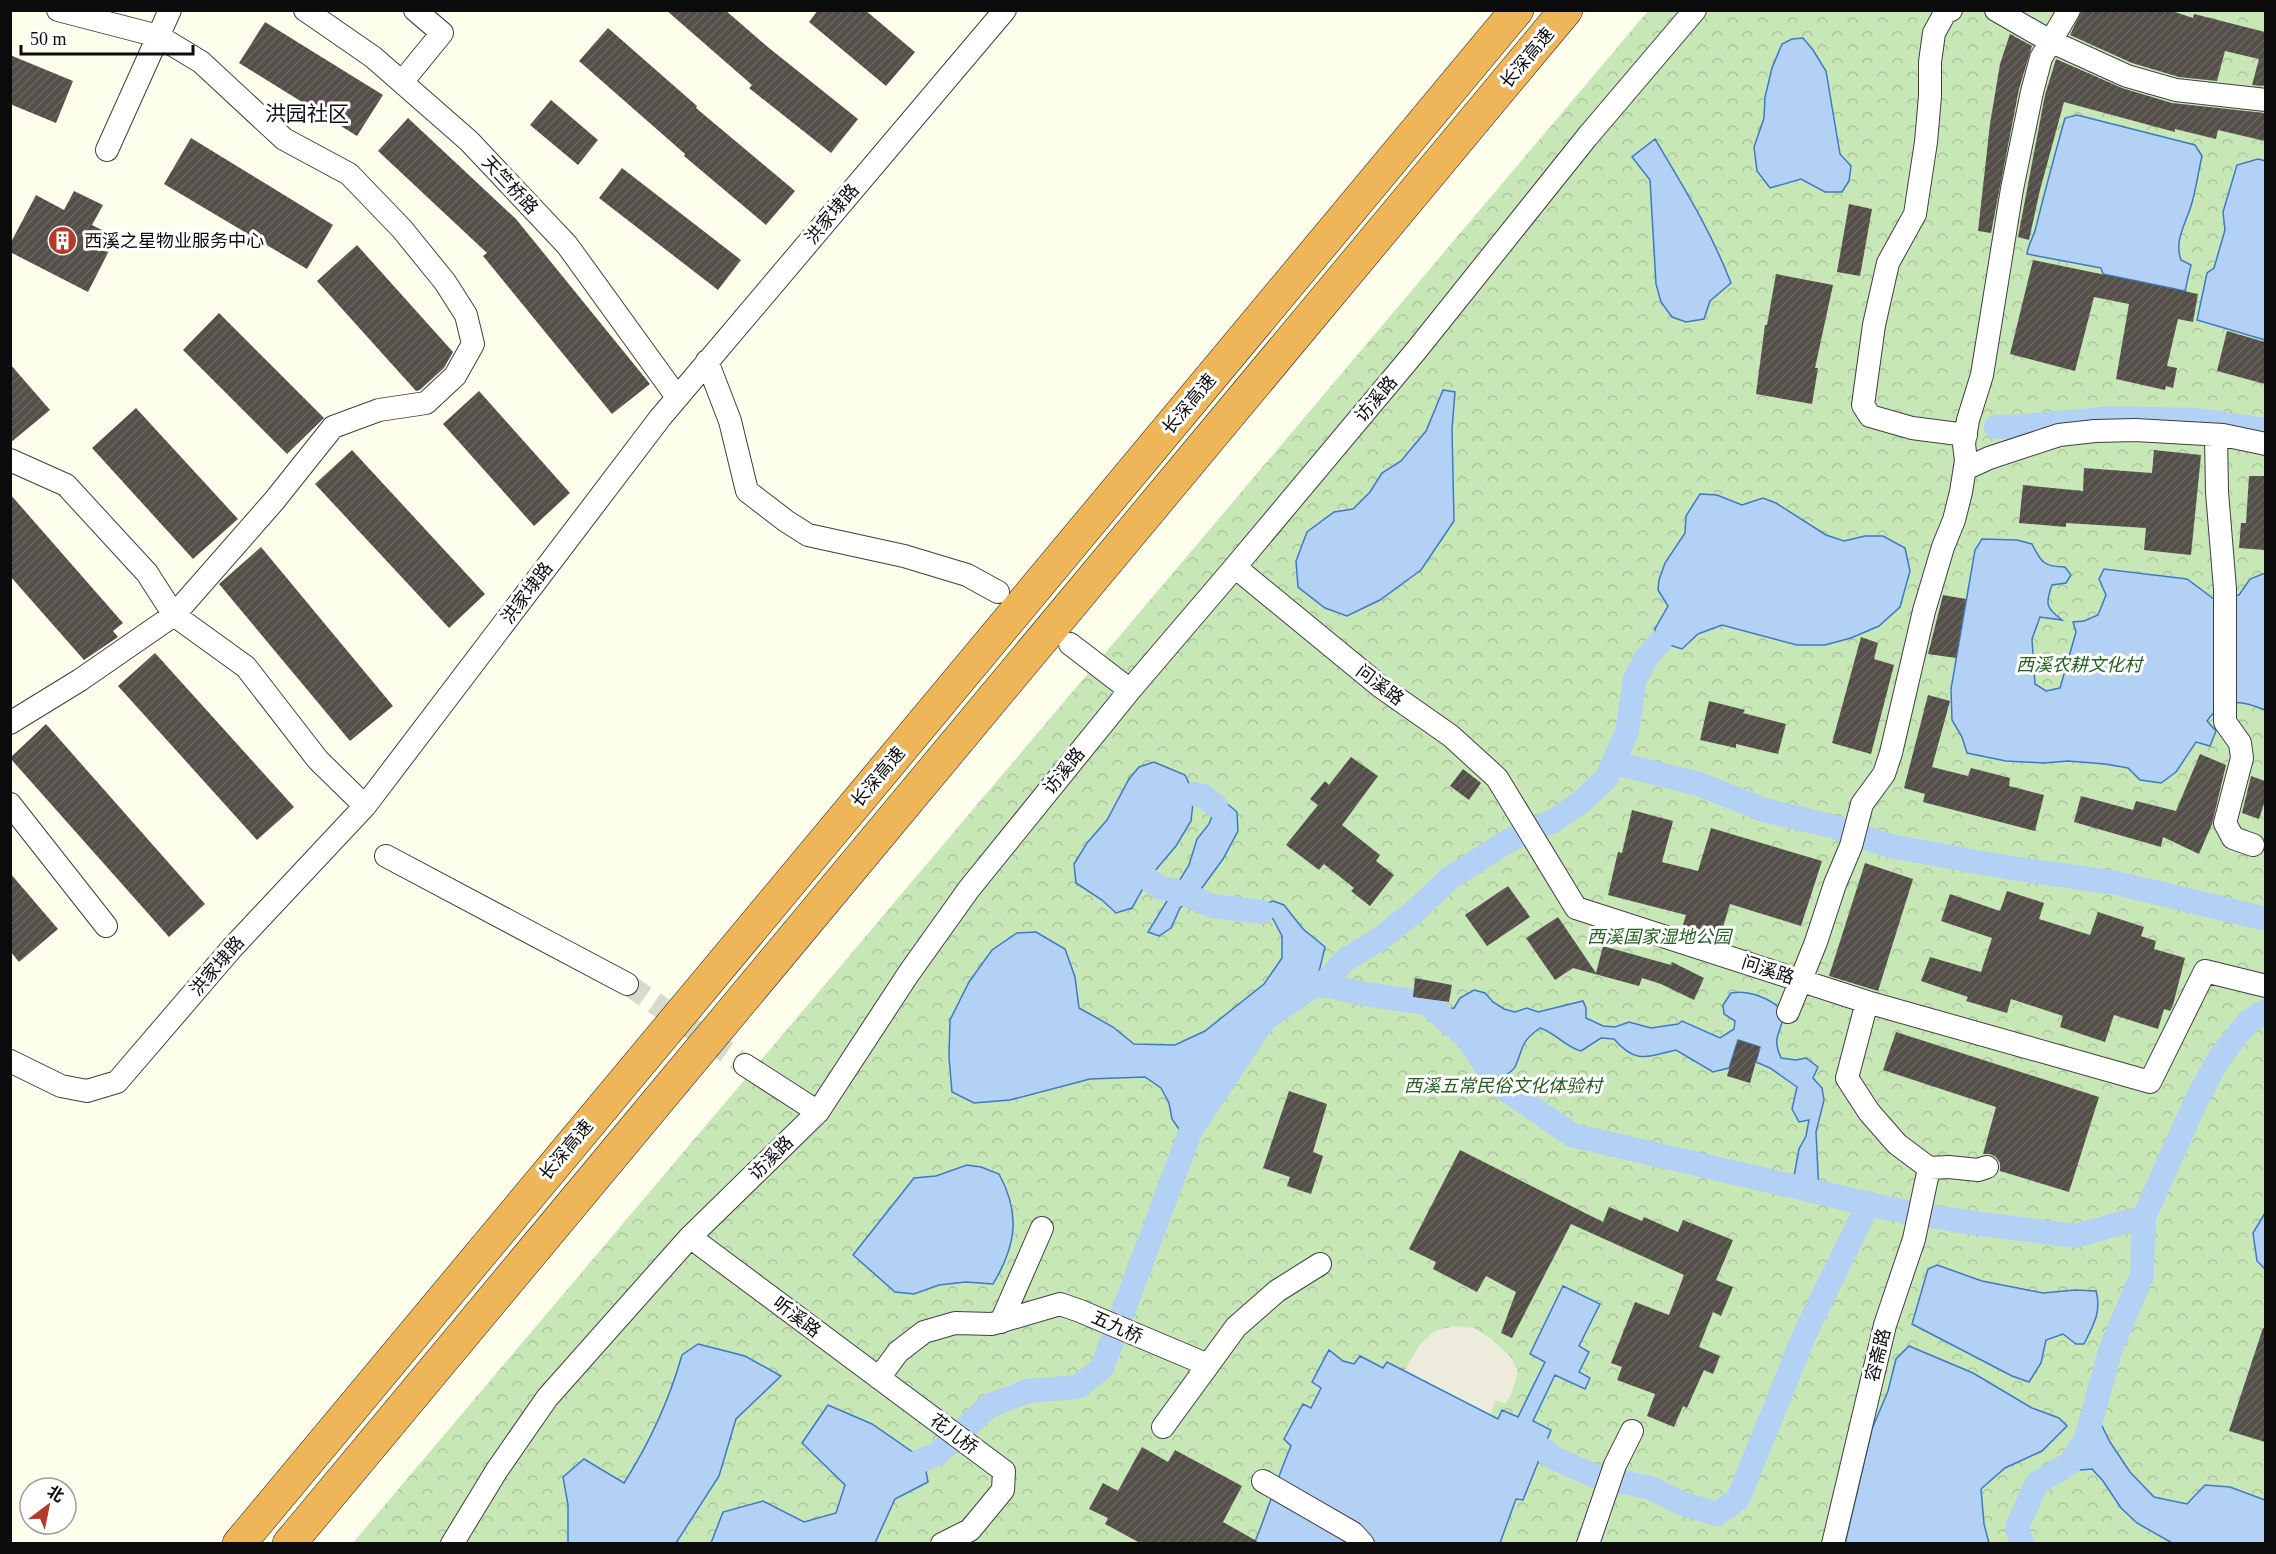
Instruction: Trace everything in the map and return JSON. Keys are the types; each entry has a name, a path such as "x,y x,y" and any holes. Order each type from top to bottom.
{"highway":[{"name":"长深高速","path":"239,1544 1516,10"},
{"name":"长深高速","path":"289,1544 1566,10"}],"street":[{"path":"10,723 80,680 174,615 274,501 333,427 379,410 426,403 455,376 473,344 466,315 445,282 402,228 349,174 284,139 201,62 158,36 58,10"},
{"path":"106,150 170,10"},
{"name":"天竺桥路","path":"304,10 373,57 469,141 567,245 677,397"},
{"path":"402,82 442,33 415,10"},
{"name":"洪家埭路","path":"10,1061 61,1086 87,1091 117,1083 232,948 365,806 677,397 1005,10"},
{"name":"访溪路","path":"452,1544 497,1470 547,1398 690,1237 818,1112 909,973 969,889 1130,690 1415,351 1587,137 1695,10"},
{"path":"1951,10 1945,13 1934,33 1930,62 1926,142 1915,214 1888,263 1874,325 1863,405 1870,416 1912,428 1966,435"},
{"path":"1996,10 2050,41 2127,76 2176,90 2265,100"},
{"path":"1788,1012 1851,846 1862,804 1884,774 1891,753 1923,612 1954,519 1965,469 1968,420 1982,375 2012,189 2032,92 2041,58 2068,10"},
{"path":"708,361 730,421 747,491 808,535 904,556 967,575 999,592"},
{"path":"1965,469 1989,458 2060,435 2135,430 2216,435 2265,444"},
{"path":"2216,435 2217,492 2225,589 2225,722 2240,743 2242,758 2225,823 2233,838 2253,845"},
{"path":"10,460 66,485 147,573 174,615 246,667 318,760 365,806"},
{"name":"问溪路","path":"1235,567 1382,687 1451,736 1497,778 1576,908 1867,1002 2150,1082 2205,971 2265,986"},
{"path":"1070,644 1130,690"},
{"path":"10,804 106,926"},
{"path":"386,856 627,984"},
{"path":"1867,1002 1847,1078 1869,1112 1897,1144 1929,1168 1949,1167 1978,1170 1987,1167"},
{"path":"745,1065 818,1112"},
{"name":"容斋路","path":"1833,1544 1885,1325 1914,1239 1929,1168"},
{"path":"1001,1322 1042,1228"},
{"name":"听溪路","path":"690,1237 903,1396"},
{"path":"1163,1427 1236,1327 1277,1292 1320,1264"},
{"name":"五九桥","path":"879,1378 898,1352 924,1332 955,1323 992,1324 1060,1304 1208,1365"},
{"name":"花儿桥","path":"903,1396 1004,1471 1003,1490 970,1530 942,1544"},
{"path":"1587,1544 1615,1465 1632,1431"},
{"path":"1263,1481 1353,1533 1363,1544"}],"green space":[{"name":"西溪国家湿地公园","path":"1648,11 2265,11 2265,1543 352,1544"}],"shaded area":[{"path":"1454,1326 1474,1328 1493,1340 1511,1357 1518,1372 1511,1395 1505,1404 1496,1400 1490,1415 1405,1370 1420,1344 1435,1331"}],"water":[{"path":"1803,38 1826,71 1840,154 1851,166 1849,181 1842,192 1825,192 1801,179 1770,188 1757,171 1754,147 1764,118 1765,97 1772,68 1782,44 1792,39"},
{"path":"2077,115 2195,145 2202,156 2193,200 2181,233 2179,246 2181,260 2191,265 2185,291 2103,274 2101,268 2027,254 2065,118"},
{"path":"1655,139 1706,227 1731,283 1710,301 1704,319 1686,322 1672,317 1661,302 1656,284 1650,180 1632,157"},
{"path":"2258,159 2266,161 2265,340 2197,320 2207,273 2214,268 2225,230 2223,212 2237,165"},
{"path":"1443,390 1455,392 1452,429 1454,521 1421,570 1380,600 1347,616 1325,608 1298,587 1296,561 1307,532 1334,512 1353,509 1370,492 1382,473 1401,461 1426,431"},
{"path":"1700,494 1717,495 1742,505 1763,498 1776,503 1826,535 1844,541 1865,536 1883,536 1905,548 1910,571 1900,607 1879,626 1851,638 1825,645 1797,645 1722,625 1698,634 1682,649 1660,642 1656,639 1655,629 1668,606 1658,590 1659,580 1665,563 1685,533 1686,516"},
{"path":"1982,539 2017,540 2032,544 2044,562 2052,566 2065,567 2071,575 2066,583 2052,585 2048,597 2050,609 2062,620 2040,617 2032,639 2035,684 2046,691 2060,688 2076,632 2073,622 2084,621 2098,615 2106,595 2099,579 2104,569 2187,579 2214,599 2239,595 2250,579 2265,573 2265,710 2240,703 2226,704 2220,708 2207,721 2216,731 2210,746 2196,742 2176,772 2161,783 2140,780 2128,768 2105,764 2068,761 2044,763 2006,761 1967,753 1962,737 1952,720 1951,689 1975,550"},
{"path":"1154,762 1185,775 1194,794 1191,821 1176,846 1148,879 1132,908 1116,913 1102,900 1076,883 1074,864 1087,843 1107,820 1129,779 1139,767"},
{"path":"1219,797 1237,812 1238,831 1223,859 1199,892 1180,908 1171,928 1159,936 1148,932 1189,865 1197,839 1209,824"},
{"path":"1273,901 1284,905 1303,929 1325,947 1316,984 1264,1020 1187,1141 1172,1119 1169,1103 1161,1088 1145,1077 1090,1079 1010,1100 974,1103 952,1092 949,1057 950,1020 969,982 992,950 1017,933 1036,932 1065,949 1075,977 1079,1008 1113,1027 1134,1044 1175,1045 1205,1031 1264,984 1282,958 1282,936 1273,919 1262,912 1264,904"},
{"path":"1474,990 1485,993 1504,1009 1515,1012 1527,1008 1538,1012 1583,1001 1586,1018 1603,1026 1615,1027 1629,1022 1651,1028 1678,1024 1682,1021 1720,1038 1734,1029 1735,1021 1724,1014 1723,1005 1731,993 1752,994 1772,1002 1783,1011 1782,1025 1777,1038 1781,1058 1796,1060 1806,1058 1818,1067 1813,1078 1822,1088 1824,1100 1816,1132 1819,1192 1792,1187 1799,1149 1806,1136 1809,1120 1799,1122 1792,1109 1797,1087 1770,1068 1756,1062 1760,1047 1738,1040 1729,1068 1713,1072 1676,1050 1649,1056 1635,1055 1628,1052 1614,1039 1601,1038 1581,1051 1540,1028 1523,1045 1514,1069 1496,1081 1467,1038 1436,1011 1454,1008 1460,998"},
{"path":"967,1165 981,1167 999,1174 1011,1203 1013,1230 1011,1243 1001,1270 993,1284 966,1282 939,1285 914,1294 895,1292 853,1255 914,1178 936,1176"},
{"path":"2265,1213 2265,1269 2257,1261 2253,1233"},
{"path":"1937,1265 1982,1281 2043,1293 2096,1291 2098,1305 2096,1318 2084,1344 2076,1344 2063,1334 2046,1340 2041,1363 2029,1382 2012,1376 1912,1324 1928,1269"},
{"path":"1563,1286 1600,1304 1579,1346 1589,1352 1579,1372 1590,1378 1585,1389 1555,1375 1533,1421 1551,1430 1523,1500 1516,1499 1500,1543 1254,1544 1291,1446 1284,1439 1303,1404 1311,1408 1321,1388 1312,1382 1329,1350 1343,1361 1354,1364 1360,1356 1383,1368 1387,1362 1498,1419 1502,1410 1518,1417 1545,1362 1530,1354"},
{"path":"698,1344 745,1356 781,1376 736,1419 719,1476 676,1543 568,1543 568,1505 563,1477 584,1459 624,1483 658,1421 682,1355"},
{"path":"1909,1346 1973,1373 2032,1408 2059,1418 2067,1426 2042,1451 2005,1468 1981,1489 1984,1524 1989,1543 1845,1544 1872,1429 1888,1391 1896,1359"},
{"path":"828,1405 872,1424 924,1460 928,1482 895,1499 875,1543 711,1543 723,1512 763,1501 804,1522 836,1513 845,1485 802,1443"},
{"path":"2094,1410 2110,1442 2130,1472 2154,1497 2187,1504 2205,1485 2230,1487 2265,1500 2265,1543 2172,1543 2137,1523 2121,1508 2092,1469 2081,1470 2069,1464 2086,1439"}],"building":[{"path":"666,10 725,10 858,119 831,153 749,88 752,85"},
{"path":"818,10 865,10 915,52 886,86 809,22"},
{"path":"2082,10 2169,10 2193,18 2194,14 2265,32 2265,86 2252,85 2259,59 2225,51 2217,81 2179,77 2132,63 2070,35"},
{"path":"265,22 383,95 357,136 239,63"},
{"path":"608,28 697,106 696,108 795,191 766,225 684,156 685,154 579,61"},
{"path":"2010,34 2032,46 2019,89 1991,233 1978,231 1990,124 2000,64"},
{"path":"10,55 73,81 56,123 10,104"},
{"path":"2056,59 2122,88 2172,103 2265,113 2265,141 2218,130 2216,139 2175,129 2175,132 2064,102 2029,240 2018,237 2045,95"},
{"path":"551,100 598,140 578,165 530,125"},
{"path":"408,118 516,219 650,384 612,414 483,256 487,253 378,151"},
{"path":"191,138 333,225 307,269 164,184"},
{"path":"622,168 741,260 718,290 599,198"},
{"name":"西溪之星物业服务中心","path":"74,191 103,205 92,225 116,237 88,292 10,252 10,244 36,195 64,210"},
{"path":"1849,204 1872,209 1860,276 1837,272"},
{"path":"357,245 453,352 444,368 420,390 416,391 317,281"},
{"path":"2033,260 2198,294 2193,322 2178,319 2167,366 2177,368 2173,388 2166,386 2165,390 2116,379 2129,304 2094,297 2075,371 2010,354"},
{"path":"1776,274 1833,285 1815,368 1818,368 1812,404 1756,394 1765,325 1767,325"},
{"path":"219,313 324,418 287,454 183,350"},
{"path":"2227,331 2265,342 2265,384 2217,371"},
{"path":"10,364 50,410 10,443"},
{"path":"479,391 570,493 534,526 443,424"},
{"path":"136,408 238,519 193,559 92,448"},
{"path":"352,450 485,594 449,628 315,484"},
{"path":"2154,450 2201,455 2191,555 2144,550 2146,528 2066,523 2066,527 2019,523 2023,485 2083,491 2084,468 2152,473"},
{"path":"2249,476 2265,476 2265,550 2239,548 2241,523 2246,523"},
{"path":"10,494 123,623 113,631 118,637 84,660 10,576"},
{"path":"261,547 393,706 350,741 219,584"},
{"path":"1943,595 1966,599 1956,658 1928,654"},
{"path":"1861,637 1878,643 1874,659 1894,665 1871,754 1832,743"},
{"path":"155,653 294,807 257,840 118,686"},
{"path":"1928,695 1950,701 1932,767 1968,776 1971,768 2010,778 2009,786 2044,795 2035,831 1923,802 1925,794 1904,788"},
{"path":"1709,701 1786,724 1778,754 1736,744 1736,748 1700,740"},
{"path":"46,724 205,904 169,937 10,758"},
{"path":"2200,754 2226,765 2212,824 2199,854 2163,837 2161,847 2074,822 2081,796 2133,810 2136,801 2176,811"},
{"path":"1351,757 1378,776 1342,825 1380,855 1376,861 1394,875 1370,906 1351,891 1354,888 1324,864 1319,870 1286,845 1318,805 1310,799 1325,781 1329,785"},
{"path":"1463,769 1481,783 1469,800 1450,786"},
{"path":"2251,776 2265,781 2265,801 2259,819 2242,813"},
{"path":"1632,810 1673,821 1662,862 1698,871 1711,828 1822,861 1801,926 1730,904 1719,940 1682,928 1686,915 1608,895 1618,852 1622,853"},
{"path":"1865,863 1913,879 1878,991 1829,976"},
{"path":"10,873 58,929 19,962 10,951"},
{"path":"1508,886 1530,917 1487,946 1465,915"},
{"path":"2007,891 2044,903 2039,919 2090,935 2098,912 2144,927 2141,936 2156,941 2154,949 2185,958 2173,1005 2170,1011 2164,1009 2158,1029 2114,1015 2105,1042 2060,1027 2063,1016 2011,999 2007,1013 1966,1001 1968,997 1921,981 1930,957 1981,972 1992,938 1941,921 1950,894 2000,911"},
{"path":"1558,917 1596,973 1603,946 1671,965 1672,962 1704,978 1694,1000 1661,984 1642,978 1639,986 1573,968 1555,980 1526,938"},
{"path":"1415,978 1452,985 1449,1002 1413,997"},
{"path":"1896,1032 2099,1097 2069,1192 2000,1171 2000,1163 1996,1157 1983,1154 1996,1107 1883,1070"},
{"path":"1738,1040 1760,1047 1750,1083 1727,1076"},
{"path":"1289,1091 1327,1104 1313,1152 1323,1156 1311,1194 1287,1186 1290,1177 1263,1168"},
{"path":"1460,1150 1603,1222 1609,1207 1642,1221 1644,1217 1678,1232 1683,1220 1733,1240 1716,1280 1733,1287 1721,1316 1713,1312 1699,1347 1720,1356 1713,1374 1704,1370 1687,1408 1683,1406 1674,1427 1647,1416 1655,1394 1617,1380 1622,1367 1611,1363 1635,1302 1669,1315 1684,1275 1571,1224 1512,1338 1501,1333 1516,1292 1486,1276 1477,1292 1433,1269 1436,1262 1409,1249"},
{"path":"2263,1328 2265,1328 2265,1442 2229,1431"},
{"path":"1142,1447 1168,1462 1175,1450 1242,1486 1223,1522 1262,1544 1142,1544 1105,1524 1108,1518 1089,1509 1103,1483 1118,1491"}],"waterway":[{"path":"1996,427 2113,418 2194,420 2266,430"},
{"path":"1322,985 1345,960 1381,938 1414,912 1450,878 1508,841 1555,820 1581,802 1606,779 1627,732 1635,679 1647,657 1660,642"},
{"path":"1615,763 1699,784 1764,810 1831,826 1890,846 2005,867 2116,883 2266,919"},
{"path":"1194,794 1204,796 1216,806"},
{"path":"1148,879 1161,888 1174,890 1213,906 1262,912"},
{"path":"898,1477 908,1466 937,1454 989,1406 1028,1391 1078,1387 1102,1368 1191,1130 1264,1020 1316,984 1427,1003 1467,1038 1499,1085 1572,1135 1886,1208 1959,1221 2075,1236 2144,1217"},
{"path":"2022,1544 2017,1527 2037,1483 2069,1464 2086,1439 2110,1351 2142,1275 2144,1217 2197,1099 2219,1058 2248,1022 2266,1011"},
{"path":"1512,1435 1542,1449 1554,1458 1595,1476 1651,1488 1681,1503 1717,1514 1738,1499 1807,1329 1869,1203"}],"tunnel":[{"path":"627,984 745,1065"}],"place":[{"name":"西溪之星物业服务中心","path":"63,241"}],"district":[{"name":"洪园社区","path":"307,114"}],"park label":[{"name":"西溪农耕文化村","path":"2079,665"},
{"name":"西溪五常民俗文化体验村","path":"1503,1086"}]}
